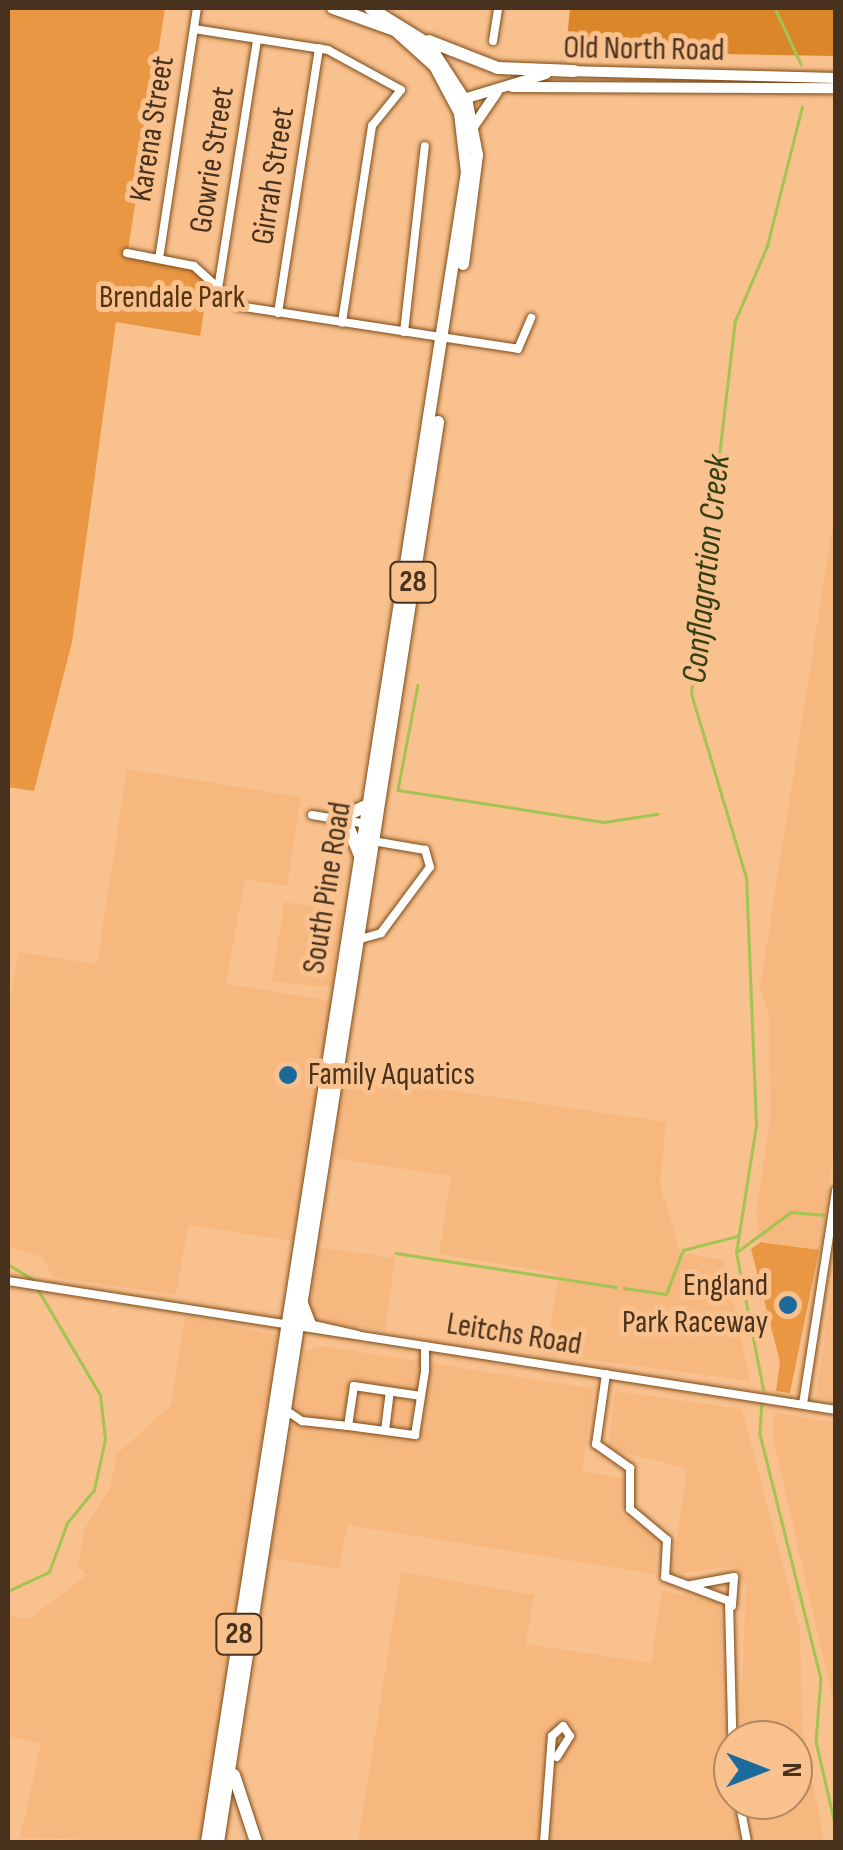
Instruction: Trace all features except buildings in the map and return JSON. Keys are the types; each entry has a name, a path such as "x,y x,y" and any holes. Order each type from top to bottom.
{"highway":[{"name":"South Pine Road","path":"218,1842 284,1409 360,856 370,825 447,339 467,174 462,103 412,42 334,8"},
{"name":"South Pine Road","path":"331,1072 373,841 368,805 475,186 474,127 462,103 414,32 370,8"},
{"path":"414,32 483,65 574,70"},
{"path":"360,856 341,820 368,805"},
{"name":"South Pine Road","path":"206,1842 300,1299 316,1173"},
{"name":"28","path":"231,1758 238,1806 256,1842"}],"main road":[{"name":"Old North Road","path":"462,103 574,70 836,88"},
{"name":"Old North Road","path":"462,103 548,82 836,78"},
{"path":"474,127 497,92"}],"street":[{"name":"Karena Street","path":"159,259 197,8"},
{"path":"493,41 498,8"},
{"path":"194,29 320,48 365,63 402,94 372,126 342,323"},
{"name":"Gowrie Street","path":"218,289 257,38"},
{"name":"Girrah Street","path":"278,312 320,48"},
{"path":"404,332 425,146"},
{"path":"127,254 194,266 238,306 342,323 521,349 531,318"},
{"path":"312,815 370,825"},
{"path":"357,940 381,933 430,867 425,850 373,841"},
{"path":"803,1404 836,1191"},
{"name":"Leitchs Road","path":"8,1281 836,1410"},
{"path":"822,1282 836,1284"},
{"name":"Leitchs Road","path":"295,1325 363,1336"},
{"path":"284,1409 302,1422 415,1435 425,1346"},
{"path":"606,1374 596,1444 630,1468 630,1509 664,1534 670,1584 714,1590 730,1613"},
{"path":"348,1426 354,1386 421,1396"},
{"path":"385,1431 390,1392"},
{"path":"686,1586 718,1574 737,1584 730,1613 732,1720"},
{"path":"714,1590 718,1574"},
{"path":"544,1842 557,1756"}],"shaded area":[{"path":"570,8 835,8 835,56 566,51"},
{"path":"835,510 836,1138 819,1250 761,1241 756,1212 770,1121 769,1013 760,988"},
{"path":"127,769 301,797 287,886 245,879 226,984 331,1001 293,1241 188,1225 176,1295 53,1277 42,1257 8,1246 8,1016 18,952 97,964"},
{"path":"284,902 342,910 332,987 272,982"},
{"path":"344,1075 666,1122 660,1185 681,1253 724,1260 750,1381 546,1354 559,1274 439,1254 451,1176 332,1158"},
{"path":"317,1247 395,1258 385,1331 318,1321 310,1311"},
{"path":"835,1262 835,1401 816,1398"},
{"path":"185,1317 277,1335 203,1842 20,1838 41,1744 8,1736 8,1616 29,1619 87,1575 78,1567 84,1530 110,1488 117,1454 171,1405"},
{"path":"322,1346 594,1389 582,1471 626,1479 621,1515 657,1534 655,1574 347,1525 339,1569 269,1558 305,1351"},
{"path":"615,1391 742,1409 800,1630 802,1720 741,1720 746,1585 733,1566 672,1575 687,1468 608,1449"},
{"path":"775,1413 835,1422 835,1709 772,1433"},
{"path":"401,1572 534,1595 526,1644 651,1663 662,1591 720,1603 723,1720 713,1720 713,1820 736,1820 740,1842 358,1842"},
{"path":"813,1784 824,1842 757,1842 753,1820 813,1820"}],"green space":[{"name":"Brendale Park","path":"8,8 165,8 127,257 189,267 208,285 200,336 116,322 72,642 34,791 8,787"},
{"name":"England Park Raceway","path":"761,1242 819,1250 790,1393 776,1391 780,1362 751,1249"}],"waterway":[{"name":"Conflagration Creek","path":"775,8 801,64"},
{"name":"Conflagration Creek","path":"763,1389 736,1253 756,1125 746,878 691,694 735,321 767,246 802,107"},
{"path":"418,685 398,790 604,822 657,814"},
{"path":"738,1251 791,1212 823,1215"},
{"path":"624,1288 666,1294 683,1250 737,1236"},
{"path":"396,1253 615,1287"},
{"path":"8,1264 35,1281"},
{"path":"8,1591 49,1572 67,1523 94,1490 105,1439 100,1395 39,1292"},
{"name":"Conflagration Creek","path":"762,1402 760,1434 821,1679 816,1741 836,1828"}],"place":[{"name":"Family Aquatics","path":"288,1075"},
{"name":"England Park Raceway","path":"788,1305"}]}
